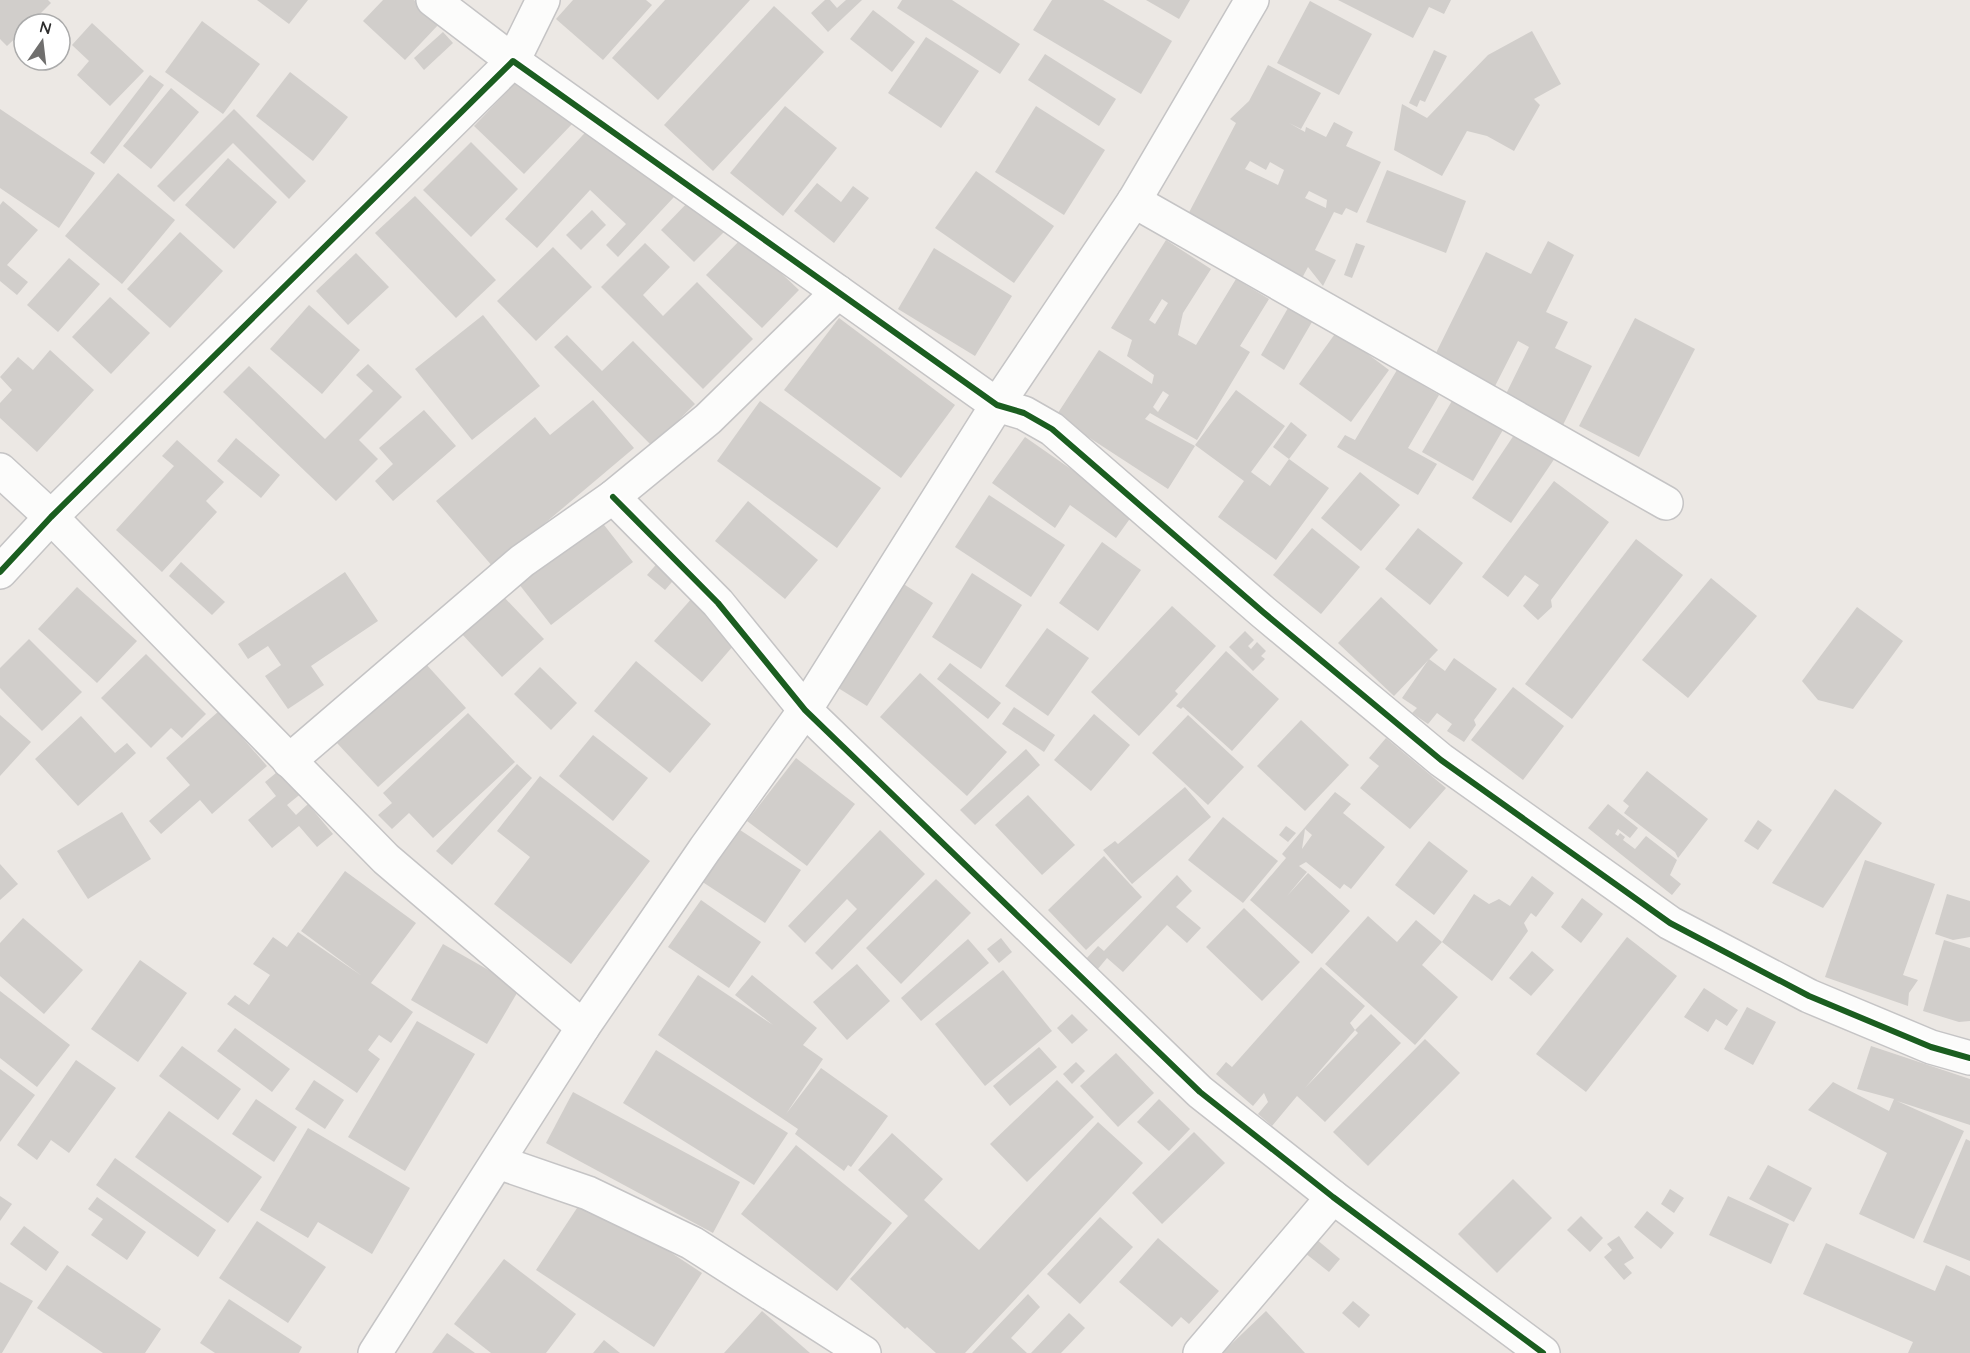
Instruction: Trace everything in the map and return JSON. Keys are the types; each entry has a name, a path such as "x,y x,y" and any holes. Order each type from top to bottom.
{"street":[{"path":"433,0 513,61 997,405 1024,413 1052,429 1263,612 1441,760 1670,923 1809,996 1931,1047 1970,1058"},
{"path":"0,572 51,517 513,61 543,0"},
{"path":"375,1353 583,1027 705,849 805,710 997,405 1134,201 1252,0"},
{"path":"1134,201 1666,503"},
{"path":"289,761 522,561 613,497 708,419 838,292"},
{"path":"0,470 51,517 386,859 583,1027"},
{"path":"613,497 718,603 805,710 1200,1092 1333,1197 1543,1353"},
{"path":"498,1162 588,1193 692,1243 864,1353"},
{"path":"1200,1353 1333,1197"}],"building":[{"path":"0,0 48,0 51,3 42,12 12,12 12,41 7,46 0,39"},
{"path":"257,0 308,0 289,24"},
{"path":"383,0 414,0 439,24 405,60 363,21"},
{"path":"573,0 646,0 652,5 603,60 556,19"},
{"path":"665,0 750,0 658,100 612,58"},
{"path":"825,0 830,0 837,8 846,0 862,0 828,32 811,13"},
{"path":"902,0 952,0 1020,44 1000,74 897,8"},
{"path":"1052,0 1103,0 1172,41 1141,94 1033,30"},
{"path":"1146,0 1190,0 1179,19"},
{"path":"1338,0 1451,0 1444,14 1429,7 1413,38"},
{"path":"1310,1 1372,34 1339,95 1277,63"},
{"path":"774,6 824,52 713,171 664,125"},
{"path":"873,10 915,42 892,72 850,39"},
{"path":"202,21 260,64 223,114 165,72"},
{"path":"92,23 144,71 110,106 77,75 89,61 72,45"},
{"path":"1532,31 1561,84 1534,99 1540,105 1514,151 1487,136 1467,131 1442,176 1394,150 1402,104 1427,118 1488,55"},
{"path":"443,32 453,43 424,70 414,58"},
{"path":"926,37 979,71 941,128 888,93"},
{"path":"1434,50 1447,56 1425,102 1420,100 1417,107 1409,103"},
{"path":"1045,54 1116,99 1099,126 1028,80"},
{"path":"1268,65 1321,93 1301,129 1289,123 1305,132 1306,127 1326,137 1334,122 1353,132 1346,146 1381,162 1357,213 1346,208 1342,215 1334,212 1315,250 1336,260 1323,286 1308,267 1301,280 1184,222 1236,123 1230,119 1249,101","holes":["1250,161 1266,170 1270,162 1284,170 1278,185 1245,169","1309,191 1327,200 1326,208 1305,198"]},
{"path":"290,72 348,117 313,161 256,116"},
{"path":"524,74 574,122 524,174 474,126"},
{"path":"150,75 164,85 104,164 90,153"},
{"path":"171,88 199,112 151,169 123,146"},
{"path":"785,106 837,148 783,216 730,173"},
{"path":"1036,106 1105,150 1064,215 995,172"},
{"path":"0,109 95,173 59,228 0,188"},
{"path":"234,109 306,181 289,199 233,143 174,202 157,186"},
{"path":"594,123 674,197 618,257 606,245 626,224 590,190 537,248 505,219"},
{"path":"471,142 518,189 471,237 423,190"},
{"path":"228,158 277,202 234,249 185,205"},
{"path":"1387,170 1466,201 1446,253 1366,222"},
{"path":"976,171 1054,226 1014,283 935,228"},
{"path":"118,173 175,220 122,284 65,236"},
{"path":"817,183 841,202 853,186 869,198 834,243 794,211"},
{"path":"415,196 496,280 456,318 375,233"},
{"path":"693,197 727,229 694,262 661,230"},
{"path":"3,201 38,230 7,265 28,282 17,295 0,281 0,205"},
{"path":"592,210 606,225 581,250 566,235"},
{"path":"180,232 223,271 170,328 127,289"},
{"path":"743,237 799,290 762,328 706,275"},
{"path":"1166,240 1211,269 1183,313 1178,335 1196,345 1236,279 1269,299 1240,346 1250,352 1197,440 1150,413 1145,419 1195,446 1168,489 1056,416 1099,350 1152,384 1154,375 1127,356 1132,340 1111,328","holes":["1162,299 1168,303 1155,324 1149,320","1163,391 1169,395 1158,412 1153,407"]},
{"path":"1548,241 1574,255 1546,312 1568,322 1555,348 1592,366 1563,425 1505,396 1529,347 1518,341 1492,392 1431,363 1486,252 1531,274"},
{"path":"645,243 670,267 643,295 663,316 697,282 753,339 703,389 601,287"},
{"path":"1356,243 1365,246 1352,278 1344,275"},
{"path":"553,247 592,287 536,341 497,301"},
{"path":"934,248 1012,296 975,356 898,309"},
{"path":"356,253 389,287 348,325 316,291"},
{"path":"69,258 100,284 58,332 27,305"},
{"path":"110,297 150,333 111,374 72,337"},
{"path":"309,305 360,350 322,394 270,349"},
{"path":"1288,308 1312,322 1284,370 1261,355"},
{"path":"483,315 540,386 472,440 415,369"},
{"path":"839,318 955,405 901,478 784,390"},
{"path":"1635,318 1695,349 1639,457 1579,426"},
{"path":"1337,331 1389,370 1351,422 1299,384"},
{"path":"567,335 602,371 633,341 695,404 652,446 554,347"},
{"path":"50,350 94,390 37,452 0,418 0,403 12,390 0,377 18,357 33,370"},
{"path":"368,364 402,397 359,440 378,459 336,501 223,392 249,366 325,439 373,391 356,375"},
{"path":"1397,370 1439,395 1408,448 1437,464 1418,495 1337,447 1345,435 1355,440"},
{"path":"1236,390 1285,426 1251,472 1270,486 1289,459 1329,488 1276,560 1218,517 1244,481 1195,445"},
{"path":"1456,394 1507,423 1473,481 1422,452"},
{"path":"593,400 634,448 493,567 436,501 535,417 550,435"},
{"path":"760,401 881,488 837,548 717,461"},
{"path":"424,410 456,446 393,501 375,481 393,464 379,448"},
{"path":"1291,422 1307,435 1289,459 1273,447"},
{"path":"1516,432 1555,458 1511,523 1472,498"},
{"path":"1025,437 1134,513 1116,538 1070,505 1055,528 992,483"},
{"path":"236,438 280,475 261,498 217,461"},
{"path":"177,440 224,482 206,501 217,512 162,572 116,530 174,466 162,456"},
{"path":"1360,472 1400,505 1361,551 1321,518"},
{"path":"1554,481 1609,522 1551,600 1552,607 1538,620 1523,606 1539,585 1525,575 1508,597 1482,577"},
{"path":"989,495 1065,545 1031,597 955,547"},
{"path":"748,501 818,560 785,599 715,541"},
{"path":"597,516 633,562 551,625 515,579"},
{"path":"1312,528 1360,567 1321,614 1273,575"},
{"path":"1418,528 1463,563 1430,605 1385,569"},
{"path":"1636,539 1683,575 1572,719 1525,684"},
{"path":"1102,542 1141,570 1098,631 1059,603"},
{"path":"660,560 678,575 665,590 647,575"},
{"path":"181,562 225,602 212,615 169,576"},
{"path":"345,572 378,621 311,666 324,685 288,709 265,676 281,665 268,646 248,659 238,644"},
{"path":"972,573 1022,605 981,669 932,637"},
{"path":"1711,578 1757,616 1688,698 1642,660"},
{"path":"902,583 933,603 867,706 835,686"},
{"path":"77,587 137,641 97,683 38,629"},
{"path":"501,594 544,639 502,677 460,632"},
{"path":"693,597 740,638 702,682 654,641"},
{"path":"1381,597 1438,650 1394,696 1338,643"},
{"path":"1172,606 1216,646 1175,691 1178,694 1139,736 1091,692"},
{"path":"1857,607 1903,641 1853,709 1818,700 1802,681"},
{"path":"1047,628 1089,658 1048,716 1005,686"},
{"path":"1245,631 1254,640 1248,646 1251,649 1257,642 1266,651 1261,656 1265,659 1253,671 1229,647"},
{"path":"29,639 82,692 42,731 0,688 0,668"},
{"path":"1226,651 1279,699 1232,751 1183,707 1181,709 1176,706"},
{"path":"146,654 206,714 182,738 171,728 151,748 101,698"},
{"path":"1454,658 1497,689 1474,720 1476,725 1464,742 1447,731 1452,724 1437,713 1428,724 1412,713 1417,708 1402,698 1429,659 1445,671"},
{"path":"636,661 711,724 670,773 594,711"},
{"path":"425,663 466,708 378,787 337,743"},
{"path":"950,663 1001,703 988,719 937,679"},
{"path":"540,667 577,703 551,730 514,694"},
{"path":"920,673 1007,752 967,796 880,717"},
{"path":"1513,687 1564,726 1523,780 1471,740"},
{"path":"1014,707 1055,735 1044,752 1002,724"},
{"path":"219,711 267,766 212,814 200,800 161,834 149,821 190,785 166,758"},
{"path":"468,713 515,762 433,838 409,813 392,829 378,815 392,803 383,793"},
{"path":"1094,714 1130,745 1091,791 1054,760"},
{"path":"0,715 31,742 0,776"},
{"path":"1188,715 1244,767 1208,805 1152,753"},
{"path":"81,716 115,753 127,743 136,753 78,806 35,759"},
{"path":"1301,720 1349,765 1305,811 1257,766"},
{"path":"593,735 648,778 613,821 559,776"},
{"path":"1386,738 1446,788 1410,829 1360,788 1379,766 1369,758"},
{"path":"1026,749 1040,765 975,825 960,810"},
{"path":"796,758 855,804 807,866 747,821"},
{"path":"517,764 532,778 452,865 436,851"},
{"path":"282,768 303,792 287,805 296,815 308,804 333,834 317,847 299,826 272,848 248,820 276,796 265,782"},
{"path":"1647,771 1708,819 1678,858 1675,852 1624,813 1629,806 1623,801"},
{"path":"540,776 650,861 571,964 494,904 530,857 497,831"},
{"path":"1185,787 1211,817 1132,884 1103,850 1115,841 1118,844"},
{"path":"1835,789 1882,823 1823,908 1772,883"},
{"path":"1335,792 1351,804 1343,813 1385,847 1351,889 1344,884 1340,889 1306,862 1299,866 1307,872 1287,896 1308,873 1350,911 1312,954 1250,900 1286,858 1282,854","holes":["1305,829 1312,835 1302,849"]},
{"path":"1028,795 1075,845 1042,875 995,825"},
{"path":"1608,804 1638,828 1630,838 1618,829 1615,834 1618,836 1620,833 1625,837 1623,840 1635,849 1646,836 1677,860 1670,875 1681,884 1672,895 1588,828"},
{"path":"122,812 151,859 88,899 57,851"},
{"path":"1223,817 1278,861 1243,903 1188,860"},
{"path":"1758,820 1772,830 1758,850 1744,841"},
{"path":"1286,826 1296,833 1288,842 1279,835"},
{"path":"737,828 801,870 765,923 701,881"},
{"path":"880,830 925,874 832,970 815,953 857,909 847,899 805,943 788,926"},
{"path":"1429,841 1468,871 1434,915 1395,885"},
{"path":"1104,856 1142,897 1086,950 1048,910"},
{"path":"1865,860 1935,884 1903,975 1918,980 1909,993 1908,1006 1825,977"},
{"path":"0,864 18,884 0,900"},
{"path":"345,871 416,923 371,983 413,1012 391,1043 379,1035 368,1050 380,1059 357,1093 227,1004 235,995 249,1005 270,975 253,964 273,937 287,947 298,932 362,976 301,931"},
{"path":"1177,875 1192,891 1176,907 1201,928 1187,943 1167,925 1123,972 1107,958 1097,970 1085,960 1098,946 1104,951"},
{"path":"1532,876 1554,893 1536,917 1531,913 1524,923 1528,931 1492,981 1442,942 1474,894 1489,904 1499,899 1510,906"},
{"path":"936,879 971,913 901,984 866,948"},
{"path":"1947,894 1970,901 1970,937 1953,940 1935,934"},
{"path":"1582,898 1603,914 1581,943 1561,927"},
{"path":"701,900 761,942 729,988 668,947"},
{"path":"1244,908 1300,962 1262,1001 1206,947"},
{"path":"1368,916 1397,942 1416,920 1442,942 1422,965 1458,997 1415,1045 1325,964"},
{"path":"23,918 83,970 44,1014 0,976 0,943"},
{"path":"1627,937 1677,976 1586,1092 1536,1054"},
{"path":"1001,938 1012,952 999,963 987,949"},
{"path":"968,939 989,963 921,1021 901,998"},
{"path":"1944,940 1970,948 1970,1021 1959,1022 1923,1011"},
{"path":"443,944 520,988 487,1044 411,1000"},
{"path":"1532,951 1554,970 1531,996 1509,978"},
{"path":"140,960 187,993 138,1062 91,1029"},
{"path":"857,964 890,1001 847,1040 813,1002"},
{"path":"1321,967 1365,1006 1350,1023 1355,1030 1371,1014 1401,1043 1325,1122 1297,1096 1272,1126 1258,1114 1268,1102 1264,1093 1253,1106 1216,1074 1226,1062 1232,1067","holes":["1355,1030 1358,1033 1305,1088"]},
{"path":"1003,970 1052,1031 985,1086 935,1024"},
{"path":"698,975 773,1025 735,995 752,975 817,1028 803,1045 823,1059 786,1114 821,1068 888,1116 851,1167 848,1165 844,1171 795,1134 798,1129 658,1035"},
{"path":"1704,988 1738,1010 1727,1026 1716,1019 1708,1032 1684,1017"},
{"path":"0,991 70,1045 37,1087 0,1058"},
{"path":"1747,1007 1776,1022 1753,1065 1724,1049"},
{"path":"1072,1014 1088,1030 1072,1044 1057,1028"},
{"path":"417,1021 475,1054 405,1171 348,1137"},
{"path":"235,1028 290,1069 272,1092 217,1051"},
{"path":"1425,1039 1460,1073 1368,1166 1333,1132"},
{"path":"182,1046 241,1089 218,1120 159,1076"},
{"path":"1871,1046 1970,1079 1970,1125 1897,1101 1964,1131 1914,1239 1859,1214 1887,1153 1808,1110 1833,1082 1889,1111 1894,1099 1857,1089"},
{"path":"1039,1047 1057,1067 1010,1106 993,1086"},
{"path":"656,1050 788,1133 754,1185 623,1103"},
{"path":"1116,1053 1154,1093 1118,1127 1080,1086"},
{"path":"76,1060 116,1088 69,1153 51,1140 37,1160 17,1145"},
{"path":"1076,1062 1085,1071 1072,1084 1063,1074"},
{"path":"0,1069 35,1095 0,1142"},
{"path":"314,1080 344,1100 325,1129 295,1109"},
{"path":"1057,1080 1094,1117 1027,1182 990,1144"},
{"path":"573,1092 740,1182 713,1233 546,1143"},
{"path":"256,1099 297,1127 274,1162 232,1134"},
{"path":"1159,1099 1190,1129 1169,1151 1137,1122"},
{"path":"169,1111 262,1177 228,1223 135,1157"},
{"path":"1098,1122 1143,1163 965,1353 936,1353 907,1327 905,1329 850,1279 908,1216 858,1170 892,1133 943,1179 924,1200 979,1250"},
{"path":"308,1128 410,1188 372,1254 318,1222 308,1238 260,1210"},
{"path":"1194,1132 1225,1163 1162,1224 1132,1193"},
{"path":"1966,1139 1970,1141 1970,1261 1923,1242"},
{"path":"796,1145 892,1223 837,1291 741,1214"},
{"path":"115,1158 216,1230 198,1257 96,1185"},
{"path":"1768,1165 1812,1188 1794,1222 1749,1199"},
{"path":"1513,1179 1552,1218 1497,1273 1458,1234"},
{"path":"1670,1189 1684,1198 1674,1213 1661,1204"},
{"path":"0,1196 12,1204 0,1221"},
{"path":"585,1196 702,1273 654,1347 536,1270"},
{"path":"1728,1196 1789,1224 1771,1264 1709,1235"},
{"path":"97,1197 146,1232 127,1260 91,1235 103,1219 88,1209"},
{"path":"1647,1211 1674,1233 1661,1249 1634,1227"},
{"path":"1581,1216 1603,1238 1590,1252 1567,1230"},
{"path":"1100,1217 1133,1247 1080,1304 1047,1274"},
{"path":"257,1221 326,1267 288,1323 219,1278"},
{"path":"24,1226 59,1252 46,1271 10,1244"},
{"path":"1619,1236 1634,1258 1624,1264 1632,1273 1624,1280 1604,1257 1612,1250 1607,1244"},
{"path":"1158,1238 1219,1291 1189,1324 1181,1317 1172,1327 1119,1282"},
{"path":"1316,1239 1340,1259 1329,1272 1305,1253"},
{"path":"1826,1243 1935,1291 1946,1265 1970,1276 1970,1353 1908,1353 1913,1342 1803,1294"},
{"path":"504,1259 576,1314 546,1353 491,1353 454,1324"},
{"path":"67,1265 161,1329 145,1353 103,1353 37,1308"},
{"path":"0,1282 33,1301 2,1353 0,1353"},
{"path":"1028,1294 1040,1307 1011,1338 1027,1353 972,1353"},
{"path":"229,1299 302,1347 299,1353 215,1353 200,1343"},
{"path":"1353,1301 1370,1315 1359,1328 1342,1313"},
{"path":"762,1311 810,1353 724,1353"},
{"path":"1266,1311 1305,1353 1222,1353"},
{"path":"1069,1313 1085,1328 1061,1353 1031,1353"},
{"path":"447,1333 475,1353 432,1353"},
{"path":"604,1340 620,1353 593,1353"}],"cycle path":[{"path":"0,572 51,517 513,61 997,405 1024,413 1052,429 1263,612 1441,760 1670,923 1809,996 1931,1047 1970,1058"},
{"path":"613,497 718,603 805,710 1200,1092 1333,1197 1543,1353"}]}
